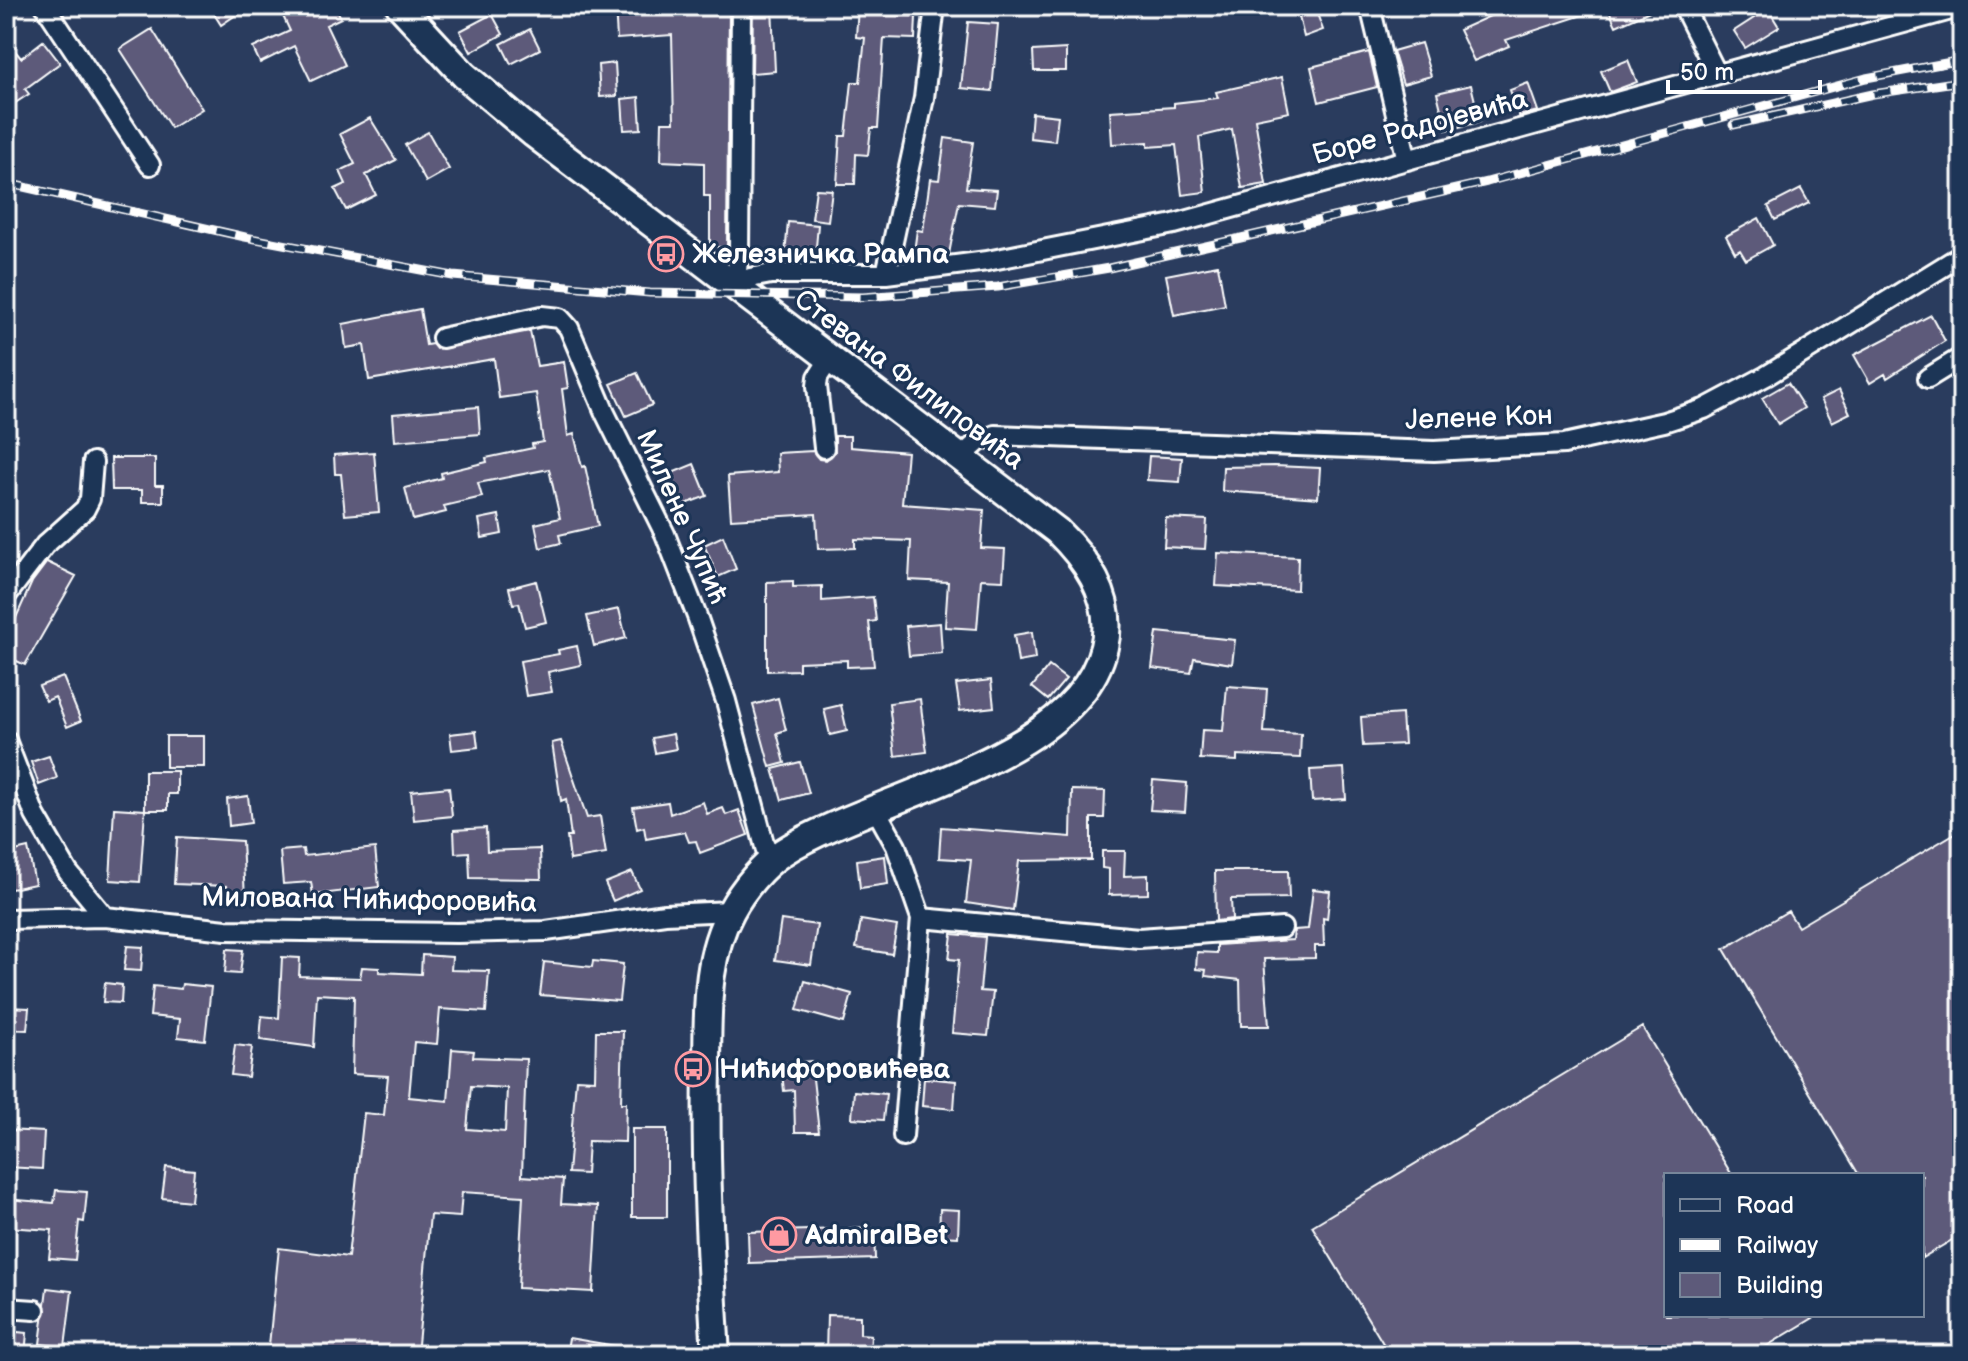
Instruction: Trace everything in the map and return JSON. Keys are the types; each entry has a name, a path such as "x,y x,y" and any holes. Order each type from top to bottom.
{"main road":[{"name":"Стевана Филиповића","path":"400,6 464,75 534,134 1057,531 1076,549 1104,599 1108,628 1106,643 1093,681 1049,726 1001,754 802,842 769,862 731,911 718,943 710,980 708,1025 707,1173 716,1355"}],"street":[{"path":"45,6 150,165"},
{"path":"735,287 739,253 741,6"},
{"path":"886,274 924,98 935,6"},
{"path":"1370,6 1407,160"},
{"path":"1683,6 1717,74"},
{"name":"Боре Радојевића","path":"735,287 750,278 771,274 886,274 987,261 1174,224 1962,7"},
{"name":"Јелене Кон","path":"960,458 978,442 995,435 1434,451 1564,444 1664,422 1704,409 1766,376 1962,255"},
{"name":"Милене Чупић","path":"442,338 542,316 560,318 569,328 605,413 665,534 698,619 726,701 769,862"},
{"path":"1928,378 1962,357"},
{"path":"824,448 817,386 818,377 829,360"},
{"path":"6,596 45,545 85,509 90,499 93,462"},
{"path":"6,740 35,815 68,872 105,917"},
{"path":"876,810 896,846 921,918 903,1136"},
{"name":"Милована Нићифоровића","path":"6,919 105,917 226,930 457,933 546,931 665,914 731,911"},
{"path":"921,918 1139,938 1282,928"},
{"path":"6,1308 35,1310"}],"building":[{"path":"209,6 249,6 221,25"},
{"path":"298,6 335,6 341,18 326,25 345,65 311,81 294,46 260,63 253,48 290,31 282,14"},
{"path":"615,6 729,6 727,247 710,247 710,196 704,196 704,163 661,161 662,122 674,122 672,35 617,39"},
{"path":"753,6 772,6 775,71 752,73"},
{"path":"858,6 884,6 883,15 916,16 915,39 884,38 878,128 871,128 868,155 856,154 855,184 837,184 840,136 846,136 852,82 860,82 865,38 856,37"},
{"path":"1512,6 1604,8 1506,40 1509,46 1474,61 1459,30"},
{"path":"1607,6 1661,6 1616,26"},
{"path":"1768,9 1779,27 1745,48 1734,31"},
{"path":"1316,11 1323,30 1304,37 1299,17"},
{"path":"492,14 503,34 471,52 460,31"},
{"path":"968,22 998,24 992,91 961,88"},
{"path":"152,29 202,109 171,128 120,49"},
{"path":"530,29 540,49 511,64 501,44"},
{"path":"6,40 21,58 43,41 60,63 25,89 29,94 6,109"},
{"path":"1421,43 1431,76 1403,84 1393,51"},
{"path":"1066,49 1066,71 1034,71 1033,51"},
{"path":"1369,52 1377,87 1319,102 1311,67"},
{"path":"1628,60 1637,82 1610,92 1601,71"},
{"path":"615,63 617,96 600,97 598,65"},
{"path":"1282,77 1289,112 1255,119 1266,184 1242,188 1232,129 1199,137 1205,192 1182,195 1176,145 1148,147 1148,142 1112,144 1110,111 1174,107 1174,103 1218,98 1216,92"},
{"path":"1528,83 1538,111 1519,116 1510,90"},
{"path":"1471,85 1480,122 1446,130 1437,93"},
{"path":"639,97 641,129 624,130 622,99"},
{"path":"1032,113 1058,116 1055,141 1030,138"},
{"path":"370,118 396,160 366,175 376,195 346,210 335,189 346,184 340,171 355,164 340,134"},
{"path":"428,132 449,169 426,182 405,145"},
{"path":"945,138 973,142 966,188 997,190 995,206 959,203 949,254 914,252 917,230 923,231 930,179 939,180"},
{"path":"816,189 832,190 828,221 812,219"},
{"path":"1801,189 1809,203 1775,220 1768,206"},
{"path":"1759,218 1773,245 1746,260 1740,250 1735,253 1726,236"},
{"path":"788,222 818,225 815,258 785,255"},
{"path":"1218,265 1225,305 1174,315 1166,275"},
{"path":"420,309 426,345 432,344 436,349 530,331 537,366 564,362 568,388 562,389 568,436 574,434 582,467 585,466 598,526 559,535 561,543 540,548 535,524 560,518 549,469 478,483 482,497 444,506 446,512 413,520 405,488 442,478 441,473 487,462 486,458 533,448 532,444 543,442 536,393 499,398 494,359 369,380 364,345 346,348 343,324"},
{"path":"1931,315 1945,341 1887,378 1885,374 1870,383 1854,355"},
{"path":"637,373 652,405 626,416 611,384"},
{"path":"1788,383 1804,408 1778,424 1762,398"},
{"path":"1839,390 1850,413 1832,422 1821,399"},
{"path":"478,407 480,434 395,441 393,414"},
{"path":"835,436 850,436 850,447 907,452 902,504 984,510 981,548 1005,549 1003,580 981,579 977,629 945,627 948,582 909,580 911,541 855,539 855,548 818,549 816,514 731,519 728,476 778,472 777,453 813,451 819,459 826,460 835,452"},
{"path":"374,452 379,512 345,515 341,474 335,474 334,455"},
{"path":"1149,456 1182,458 1180,482 1147,480"},
{"path":"111,458 155,458 155,485 163,485 163,502 142,502 142,490 112,490"},
{"path":"694,464 707,496 680,506 667,475"},
{"path":"1223,467 1320,468 1318,498 1222,491"},
{"path":"499,515 502,534 482,538 479,519"},
{"path":"1166,518 1207,520 1205,549 1164,547"},
{"path":"723,536 736,569 718,577 704,545"},
{"path":"1218,553 1298,557 1297,590 1216,586"},
{"path":"47,562 76,576 25,665 6,656 6,640 32,582"},
{"path":"536,581 546,622 525,627 519,603 513,604 509,588"},
{"path":"793,581 793,587 822,586 822,601 873,597 876,621 869,622 874,666 847,667 847,660 799,662 799,670 767,671 767,582"},
{"path":"619,609 626,638 594,646 587,616"},
{"path":"940,623 942,653 909,656 906,626"},
{"path":"1032,632 1035,659 1018,662 1014,635"},
{"path":"1157,632 1235,640 1232,664 1194,658 1191,673 1152,668"},
{"path":"577,646 581,665 548,672 552,692 526,696 520,661 559,654 558,650"},
{"path":"1049,666 1066,679 1048,700 1032,687"},
{"path":"63,677 81,721 67,727 55,697 46,701 39,686"},
{"path":"991,680 994,707 960,711 956,684"},
{"path":"1227,686 1267,689 1264,732 1301,734 1300,758 1237,755 1237,761 1200,759 1202,730 1223,731"},
{"path":"778,698 786,730 777,733 785,763 770,767 753,705"},
{"path":"920,699 927,752 895,756 889,703"},
{"path":"841,705 847,731 830,735 824,709"},
{"path":"1402,714 1404,744 1363,746 1361,717"},
{"path":"476,731 478,747 452,750 450,734"},
{"path":"673,734 676,749 655,753 652,738"},
{"path":"166,736 204,736 204,767 166,767"},
{"path":"561,741 587,818 600,816 606,854 570,860 567,837 571,837 566,799 561,801 552,743"},
{"path":"49,756 57,778 39,785 31,762"},
{"path":"800,762 809,793 782,800 773,769"},
{"path":"1344,768 1346,799 1312,801 1310,770"},
{"path":"145,771 177,771 177,794 168,794 168,810 145,810"},
{"path":"1153,780 1187,783 1185,812 1150,810"},
{"path":"449,787 452,816 414,820 411,791"},
{"path":"1072,790 1105,791 1104,818 1091,818 1091,860 1019,861 1013,910 966,903 971,860 939,858 941,827 1071,837"},
{"path":"248,796 251,823 229,826 227,799"},
{"path":"668,802 670,814 703,802 707,814 723,808 726,815 739,810 748,835 700,853 696,841 689,842 685,832 646,839 644,827 637,829 633,807"},
{"path":"114,808 145,810 140,882 110,880"},
{"path":"486,828 487,851 540,849 541,879 470,878 469,852 455,853 454,830"},
{"path":"1962,829 1962,1234 1924,1257 1924,1173 1858,1173 1724,949 1788,911 1798,927"},
{"path":"177,837 242,841 245,898 227,898 227,886 174,884"},
{"path":"28,848 35,884 6,890 6,853"},
{"path":"375,848 379,887 313,895 311,882 283,884 280,851 303,849 304,856"},
{"path":"1102,851 1125,851 1124,876 1148,875 1148,894 1109,895 1109,869 1102,868"},
{"path":"885,856 888,884 860,888 857,860"},
{"path":"1215,871 1288,871 1289,898 1231,899 1232,919 1216,921"},
{"path":"632,872 640,889 613,901 605,883"},
{"path":"1313,889 1330,891 1327,919 1323,918 1324,946 1315,946 1315,958 1264,959 1269,1026 1241,1026 1240,980 1205,976 1206,970 1196,969 1197,952 1217,953 1217,945 1293,940 1294,930 1308,929"},
{"path":"781,920 817,925 811,965 775,960"},
{"path":"861,920 897,926 892,954 856,948"},
{"path":"952,934 985,937 980,991 993,992 988,1036 952,1033 959,960 949,959"},
{"path":"127,946 143,947 141,971 124,970"},
{"path":"227,949 243,950 240,974 225,973"},
{"path":"422,955 452,957 451,970 489,971 486,1012 440,1009 437,1044 414,1042 409,1097 448,1101 452,1049 474,1051 473,1057 526,1059 522,1176 563,1179 561,1204 598,1206 593,1292 518,1288 523,1196 462,1192 460,1217 430,1215 417,1355 268,1355 279,1248 348,1257 364,1113 384,1115 388,1076 352,1074 354,996 317,994 314,1047 260,1040 262,1016 279,1018 282,957 300,958 299,976 360,978 362,967 379,968 379,972 421,974","holes":["471,1086 507,1088 505,1132 467,1129"]},
{"path":"593,961 623,964 619,1001 540,995 544,962 592,967"},
{"path":"805,981 852,994 844,1023 797,1010"},
{"path":"105,983 122,985 121,1003 103,1002"},
{"path":"182,984 211,987 205,1040 178,1037 180,1019 150,1016 153,986 181,989"},
{"path":"6,1007 29,1008 27,1030 6,1029"},
{"path":"1642,1027 1731,1173 1664,1173 1664,1317 1815,1317 1752,1355 1390,1355 1312,1226"},
{"path":"596,1031 623,1031 621,1103 626,1103 625,1142 588,1141 586,1174 568,1173 576,1079 595,1080"},
{"path":"235,1045 252,1047 248,1077 231,1075"},
{"path":"811,1061 819,1132 795,1132 794,1090 784,1091 781,1064"},
{"path":"924,1078 956,1081 954,1109 922,1106"},
{"path":"854,1091 886,1094 883,1120 852,1118"},
{"path":"632,1129 667,1129 667,1217 632,1217"},
{"path":"6,1130 44,1132 42,1169 6,1167"},
{"path":"166,1167 194,1170 191,1201 162,1198"},
{"path":"56,1190 87,1192 84,1222 79,1221 75,1260 49,1258 52,1230 6,1227 6,1199 54,1203"},
{"path":"940,1209 959,1210 958,1237 939,1236"},
{"path":"874,1228 875,1259 749,1263 748,1232"},
{"path":"47,1288 72,1291 65,1347 40,1344"},
{"path":"827,1315 860,1316 860,1334 871,1335 870,1355 826,1355"},
{"path":"6,1331 27,1333 25,1355 6,1355"},
{"path":"569,1338 616,1346 615,1355 566,1355"}],"railway":[{"path":"6,183 245,237 453,276 650,293 863,297 998,287 1109,268 1487,182 1866,78 1962,60"},
{"path":"1733,125 1873,94 1962,81"}],"place":[{"name":"Железничка Рампа","path":"666,254"},
{"name":"Нићифоровићева","path":"693,1069"},
{"name":"AdmiralBet","path":"779,1235"}]}
